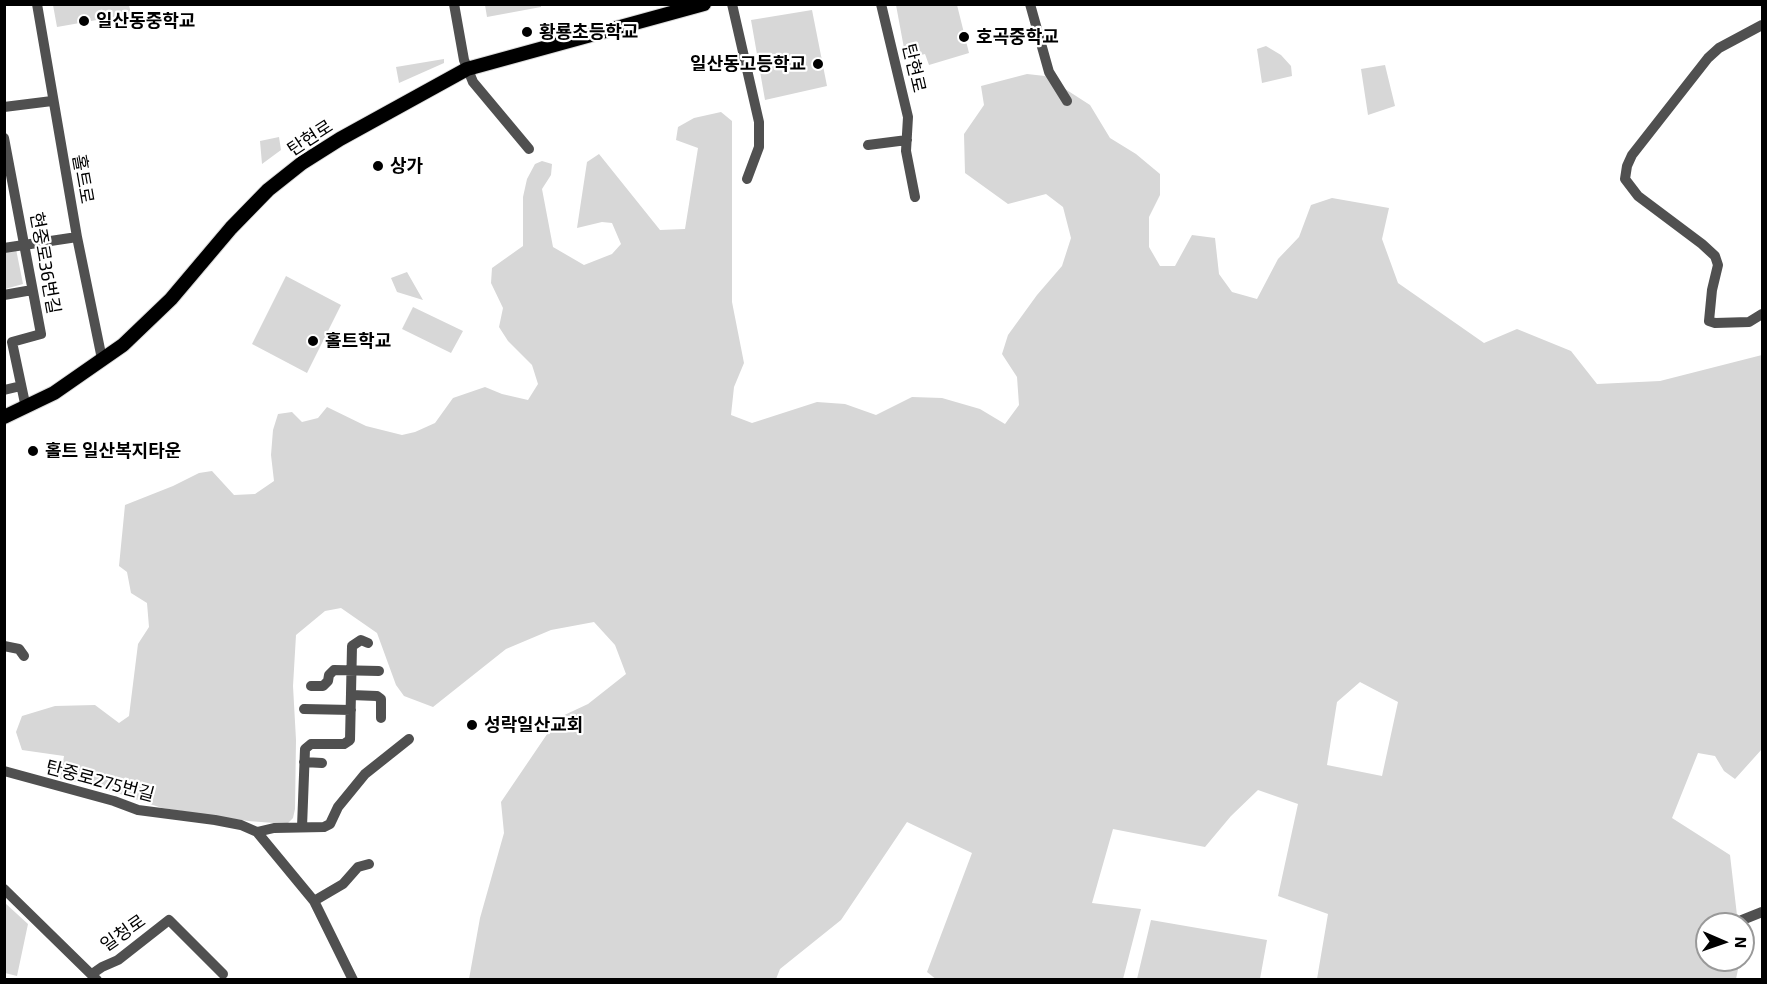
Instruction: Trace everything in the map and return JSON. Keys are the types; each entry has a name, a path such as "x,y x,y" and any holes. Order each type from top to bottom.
{"main road":[{"name":"탄현로","path":"4,417 54,393 123,345 146,326 231,228 268,190 302,163 340,139 467,69 704,4"}],"street":[{"name":"홀트로","path":"37,4 52,101 102,359"},
{"path":"454,4 467,69 474,82 529,149"},
{"path":"732,4 759,122 759,147 747,179"},
{"name":"탄현로","path":"881,4 908,117 906,152 915,197"},
{"path":"1030,4 1049,72 1067,101"},
{"path":"1762,25 1719,48 1708,58 1632,155 1625,179 1638,196 1715,256 1718,265 1712,290 1709,321 1715,323 1749,322 1762,314"},
{"path":"4,106 52,101"},
{"name":"현중로36번길","path":"4,138 41,334 8,342 26,408"},
{"path":"868,145 907,140"},
{"path":"4,199 16,197"},
{"path":"4,248 77,237"},
{"path":"4,295 32,290"},
{"path":"4,390 21,386"},
{"path":"303,827 305,749 311,744 344,744 350,740 352,646 361,640 368,643"},
{"path":"4,646 19,649 24,656"},
{"path":"311,686 324,686 334,670 379,671"},
{"path":"351,695 377,696 381,699 381,718"},
{"path":"304,709 351,710"},
{"name":"탄중로275번길","path":"4,771 114,801 138,810 215,820 241,825 257,832 274,828 324,827 330,824 338,807 365,774 409,739"},
{"path":"304,762 322,763"},
{"path":"257,832 314,901 353,980"},
{"path":"314,901 343,884 358,867 369,864"},
{"name":"일청로","path":"4,889 94,977 102,967 118,960 169,920 223,974"}],"shaded area":[{"path":"53,5 129,5 131,14 57,27"},
{"path":"485,5 541,5 541,7 487,17"},
{"path":"896,5 957,5 969,53 929,65 925,54 906,59"},
{"path":"812,10 827,86 765,100 751,20"},
{"path":"1266,46 1281,55 1291,66 1292,76 1262,83 1257,49"},
{"path":"444,59 444,63 399,83 396,67"},
{"path":"1385,65 1395,106 1368,115 1361,69"},
{"path":"1027,74 1045,76 1090,105 1110,138 1136,154 1160,174 1160,195 1149,217 1149,247 1160,266 1175,266 1192,235 1215,238 1219,274 1232,292 1257,299 1278,259 1299,237 1311,205 1332,198 1389,208 1382,239 1398,283 1484,343 1517,329 1571,351 1597,384 1660,381 1762,355 1762,749 1735,779 1724,771 1715,756 1698,753 1672,818 1730,855 1737,912 1695,912 1695,972 1737,972 1736,979 1317,979 1328,914 1278,896 1298,804 1258,790 1231,816 1205,847 1113,829 1092,903 1141,909 1123,979 937,980 927,972 972,853 907,822 841,920 780,969 776,979 469,979 480,918 504,833 501,802 558,718 588,704 626,674 615,645 594,622 551,630 506,649 433,707 404,696 396,685 377,633 341,608 325,611 296,635 293,686 296,740 295,809 293,818 287,824 248,821 162,808 93,785 60,779 64,756 22,750 16,732 22,716 55,706 95,705 119,723 129,716 138,644 149,627 147,603 131,593 127,572 119,566 125,505 199,473 212,471 234,495 255,494 274,481 271,455 273,430 278,414 292,412 302,422 318,418 327,407 366,426 402,435 435,423 453,398 485,387 528,400 538,384 532,365 508,341 499,327 503,308 491,283 492,268 523,246 523,197 527,179 535,164 542,161 552,164 551,175 542,189 553,247 584,265 612,254 621,244 612,223 602,222 577,228 587,162 599,154 660,230 685,229 698,148 676,140 678,127 694,118 721,112 732,121 732,302 744,363 734,387 731,415 752,423 817,402 845,404 876,415 912,397 942,398 980,409 1005,424 1019,405 1017,377 1002,354 1008,335 1037,295 1062,266 1071,238 1063,207 1046,194 1008,204 965,173 964,134 984,105 981,86","holes":["1360,682 1398,702 1382,776 1327,765 1337,702"]},
{"path":"279,137 281,150 262,164 260,141"},
{"path":"16,249 23,284 5,289 5,250"},
{"path":"407,272 423,300 397,292 391,278"},
{"path":"286,276 341,305 307,373 252,344"},
{"path":"413,307 463,331 451,353 402,329"},
{"path":"5,903 28,924 17,976 5,973"},
{"path":"1151,920 1267,940 1260,979 1137,979"}],"place":[{"name":"일산동중학교","path":"84,21"},
{"name":"황룡초등학교","path":"527,32"},
{"name":"호곡중학교","path":"964,37"},
{"name":"일산동고등학교","path":"818,64"},
{"name":"상가","path":"378,166"},
{"name":"홀트학교","path":"313,341"},
{"name":"홀트 일산복지타운","path":"33,451"},
{"name":"성락일산교회","path":"472,725"}]}
